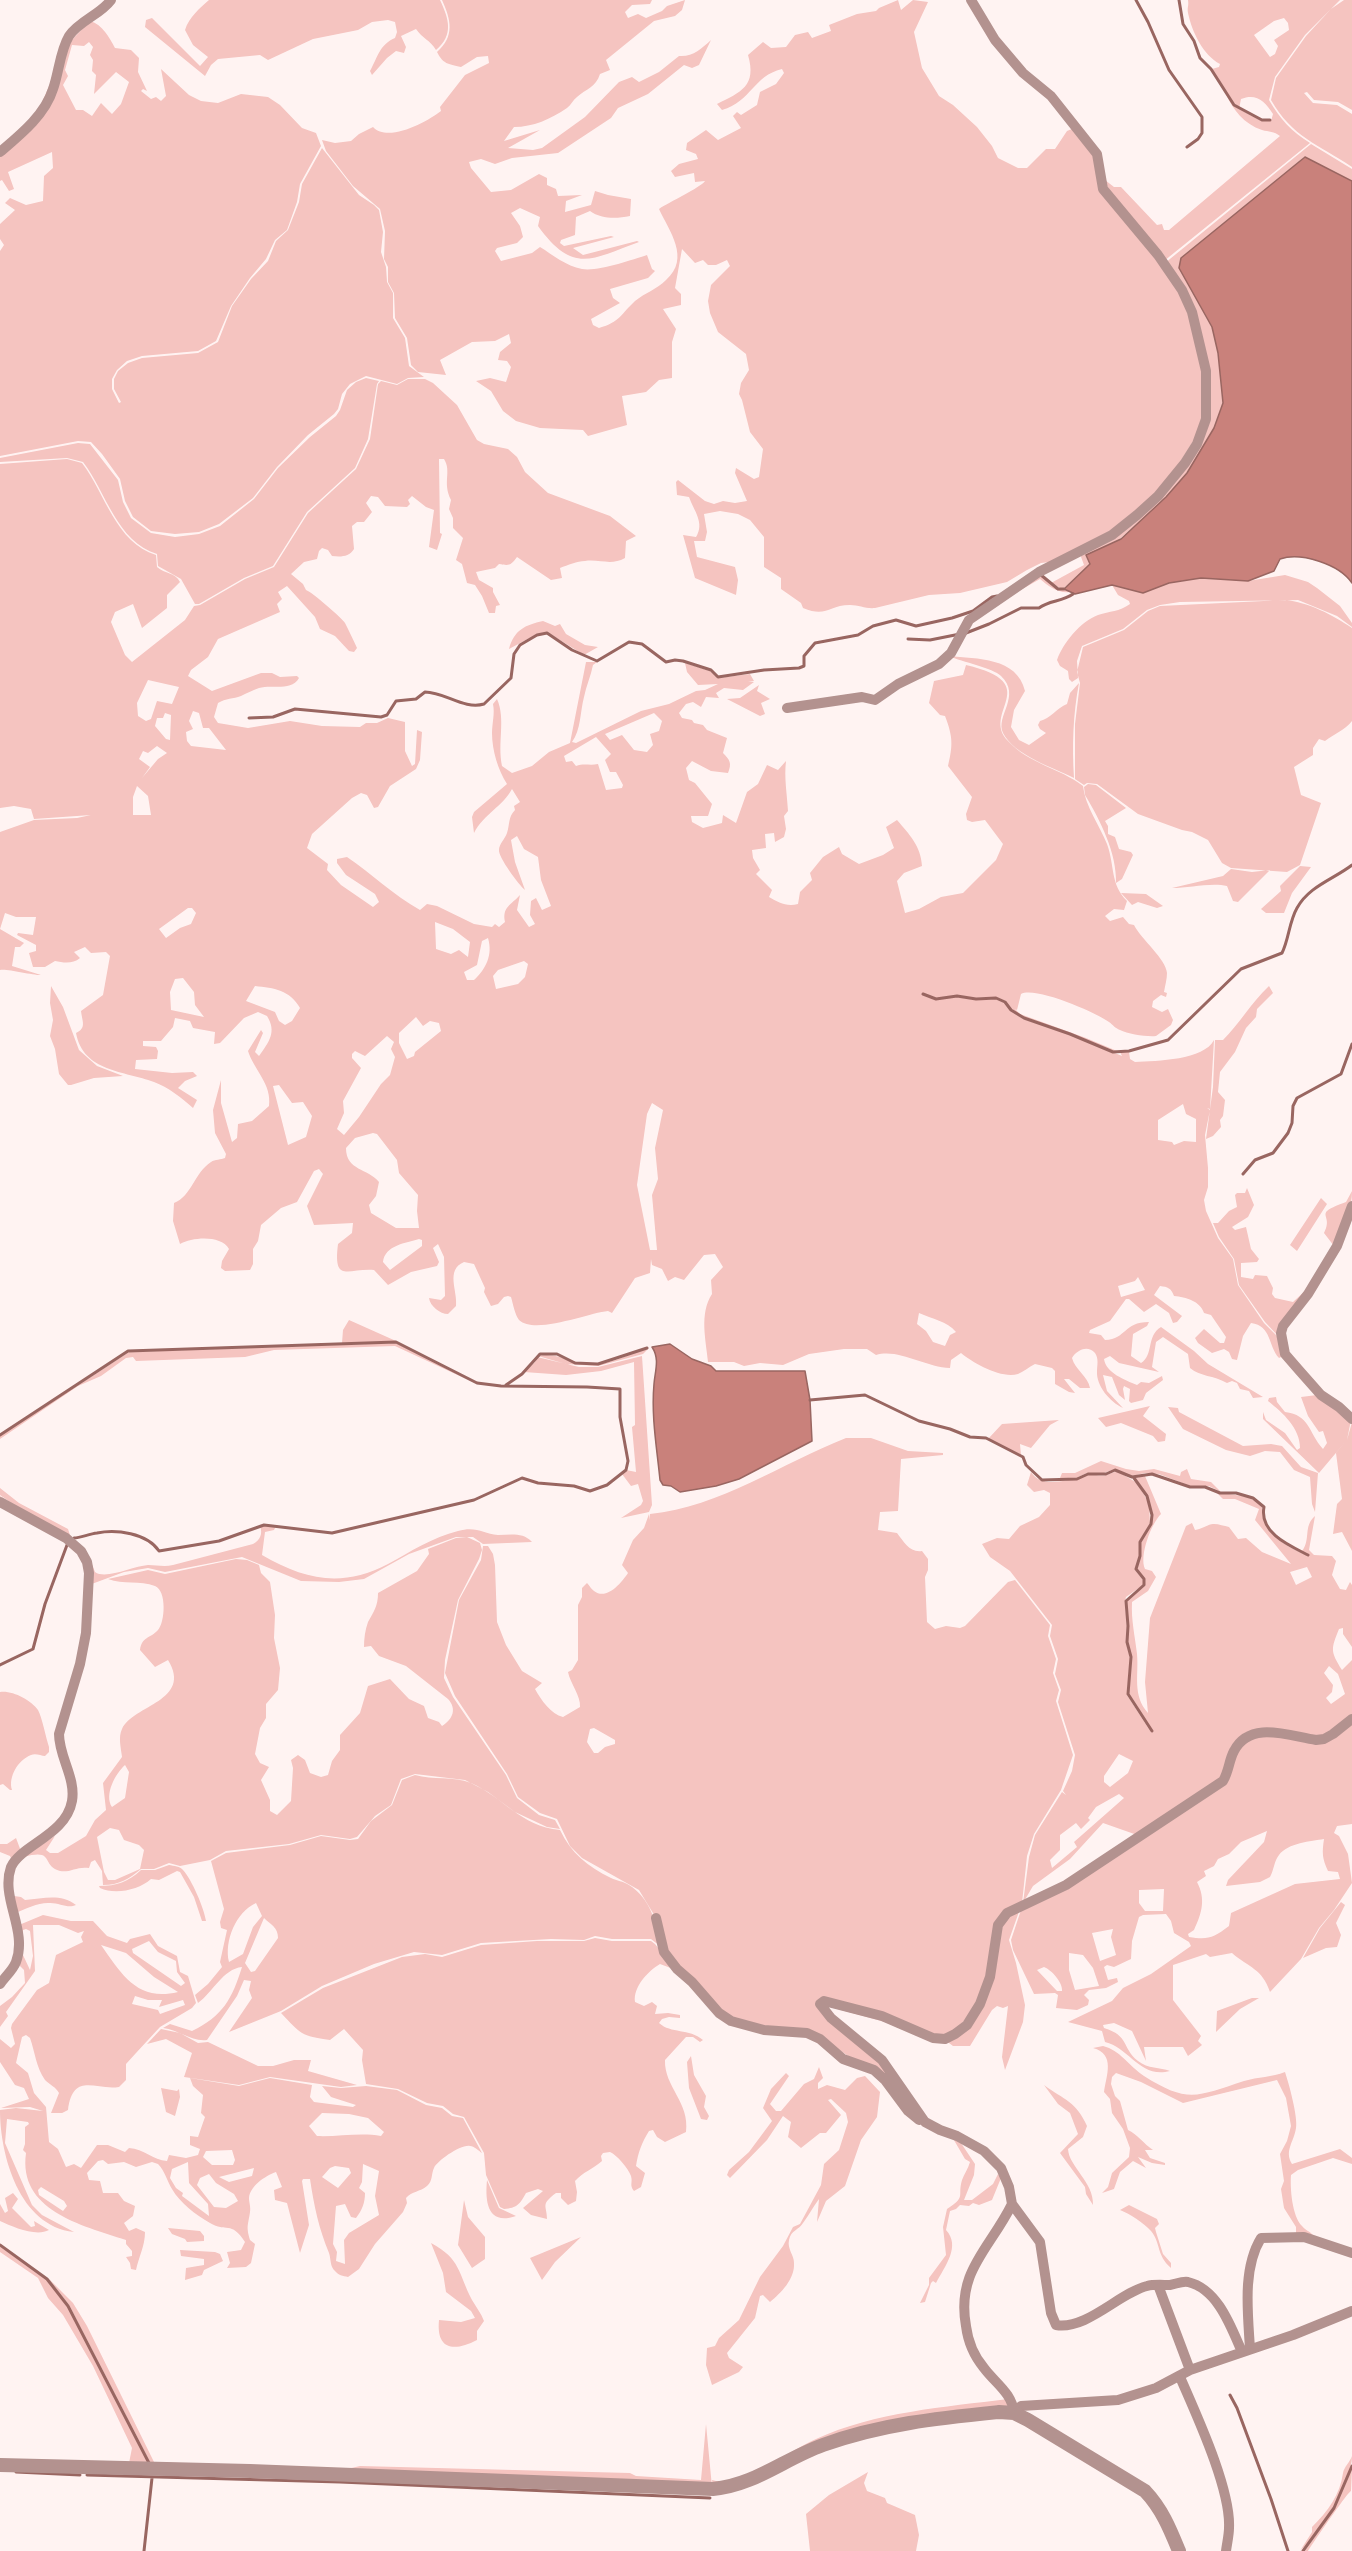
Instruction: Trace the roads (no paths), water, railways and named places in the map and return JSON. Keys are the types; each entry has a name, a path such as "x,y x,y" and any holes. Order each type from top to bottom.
{"street":[{"path":"0,152 20,135 47,103 68,37 111,0"},
{"path":"787,708 862,698 875,700 898,684 939,664 951,653 969,620 1040,572 1112,536 1158,496 1174,478 1197,444 1206,419 1206,370 1192,312 1182,290 1158,255 1103,189 1097,154 1052,96 1023,73 1002,48 971,0"},
{"path":"1352,1206 1337,1246 1308,1294 1282,1326 1281,1333 1282,1346 1292,1362 1321,1395 1340,1407 1352,1419"},
{"path":"0,1502 75,1545 85,1557 89,1573 86,1633 82,1656 59,1734 60,1747 72,1785 73,1798 62,1821 42,1841 20,1857 11,1868 9,1899 18,1930 18,1946 15,1963 0,1984"},
{"path":"925,2122 882,2060 831,2018 820,2004 824,2001 861,2010 933,2038 945,2039 955,2034 967,2025 980,2004 990,1977 998,1925 1007,1913 1066,1885 1223,1781 1230,1768 1234,1751 1244,1739 1257,1732 1316,1740 1324,1739 1352,1719"},
{"path":"656,1918 664,1952 719,2013 731,2021 764,2030 807,2033 820,2038 843,2059 874,2070 885,2080 908,2111 940,2130 957,2136 984,2151 1001,2168 1009,2187 1012,2204 1040,2242 1051,2313 1056,2325 1064,2326 1104,2310 1147,2286 1186,2281 1208,2292 1246,2350"},
{"path":"1012,2204 1004,2222 973,2266 965,2288 963,2311 973,2352 984,2369 1013,2401 1014,2414"},
{"path":"1246,2350 1251,2260 1262,2238 1304,2237 1352,2253"},
{"path":"1158,2285 1190,2370"},
{"path":"1014,2414 1021,2406 1118,2400 1156,2388 1190,2370 1352,2312"},
{"path":"1180,2377 1199,2419 1225,2495 1229,2526 1226,2551"},
{"path":"0,2465 250,2471 713,2488 730,2487 748,2482 820,2445 857,2433 898,2424 999,2412 1014,2414 1145,2491 1157,2503 1179,2551"}],"waterway":[{"path":"1136,0 1169,70 1202,117 1202,133 1187,147"},
{"path":"1179,0 1183,24 1194,41 1200,58 1211,69 1234,105 1262,120 1270,120"},
{"path":"1041,575 1058,589 1064,589"},
{"path":"966,633 1021,608 1039,608 1073,594"},
{"path":"249,718 273,717 295,709 381,717 387,715 396,701 416,699 425,692 469,705 484,704 511,678 514,654 520,645 537,635 547,633 572,650 597,661 629,642 642,644 666,662 683,661 711,670 718,677 764,670 799,668 804,666 804,656 815,643 858,635 873,626 896,620 916,626 952,618 973,611 992,597 997,596"},
{"path":"908,639 930,640 960,634"},
{"path":"923,994 936,999 957,996 976,999 996,998 1005,1002 1011,1010 1024,1018 1113,1052 1129,1051 1168,1040 1241,969 1282,953 1294,913 1302,900 1315,888 1352,865"},
{"path":"1243,1174 1255,1160 1273,1153 1288,1133 1292,1123 1293,1106 1297,1098 1341,1074 1352,1044"},
{"path":"0,1435 128,1351 396,1342 477,1383 501,1386 620,1389 620,1417 628,1461 626,1470 607,1485 590,1491 574,1486 538,1483 522,1478 474,1500 332,1533 264,1525 219,1541 159,1551 147,1540 122,1532 105,1532 74,1538"},
{"path":"506,1385 522,1374 540,1354 557,1354 575,1363 598,1364 647,1348"},
{"path":"810,1400 865,1395 919,1421 970,1437 986,1438 1023,1457 1026,1465 1042,1480 1077,1479 1088,1474 1106,1474 1115,1470 1132,1477 1152,1474 1190,1487 1205,1487 1220,1493 1236,1493 1253,1498 1264,1507 1266,1524 1271,1531 1285,1543 1308,1555"},
{"path":"1134,1478 1147,1496 1152,1515 1151,1524 1140,1542 1140,1556 1136,1569 1144,1579 1144,1585 1126,1601 1127,1642 1131,1657 1128,1694 1152,1731"},
{"path":"0,1665 33,1649 45,1604 67,1545"},
{"path":"0,2245 47,2279 68,2306 149,2463"},
{"path":"1230,2395 1271,2499 1288,2551"},
{"path":"1303,2551 1334,2508 1352,2466"},
{"path":"16,2472 80,2475"},
{"path":"87,2475 340,2482 710,2498"},
{"path":"144,2551 152,2478"}]}
